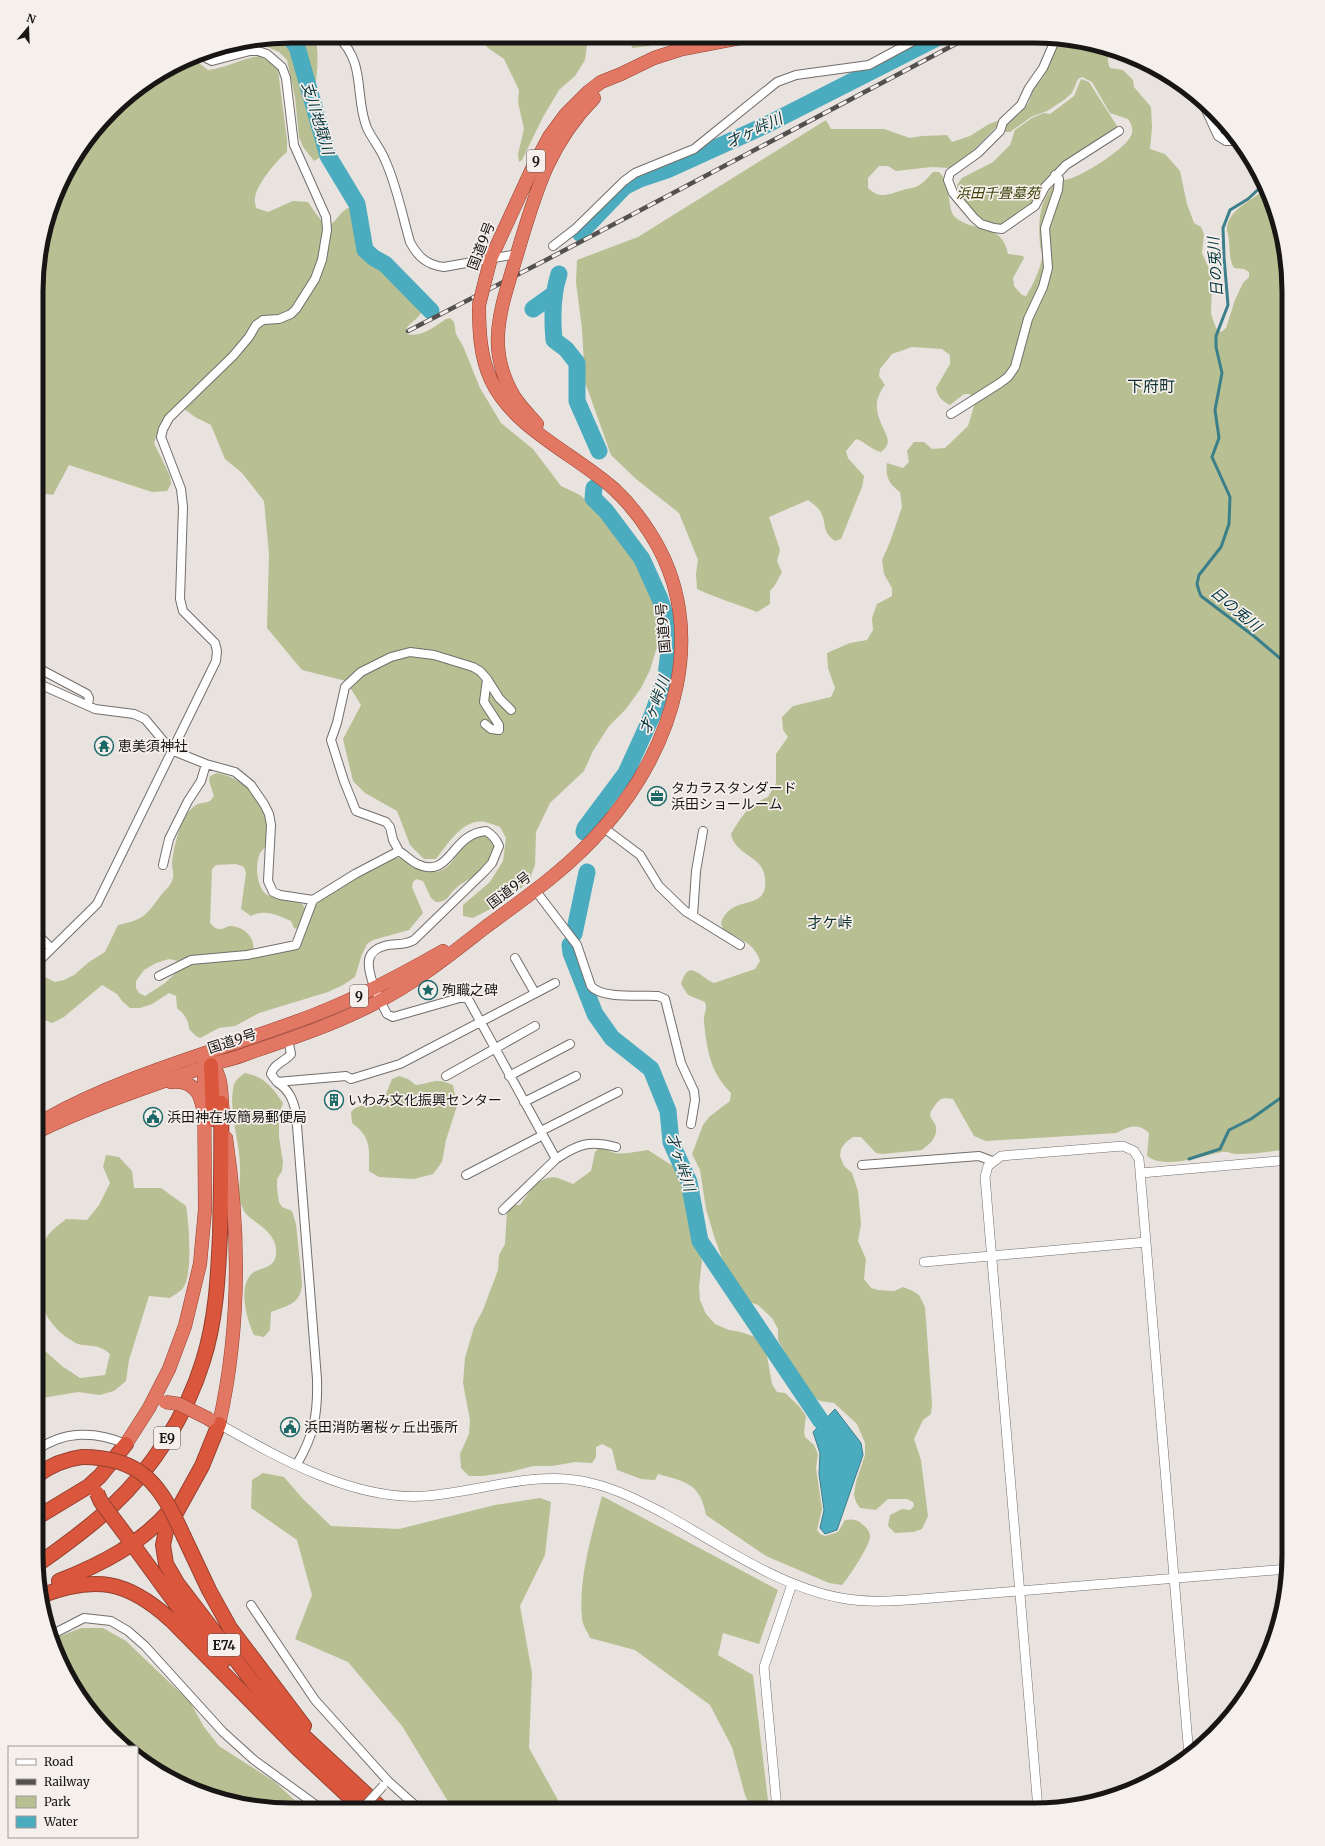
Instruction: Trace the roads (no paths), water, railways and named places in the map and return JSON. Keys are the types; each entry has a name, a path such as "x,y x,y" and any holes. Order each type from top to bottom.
{"highway":[{"name":"国道9号","path":"43,1122 98,1093 171,1066 245,1055 354,1013 380,1001 425,973 573,860 604,828 626,800 643,773 656,748 668,718 679,679 682,645 681,627 678,604 668,568 654,539 629,504 612,487 522,420 497,392 490,378 481,348 480,305 491,258 532,169 549,137 566,114 588,92 601,82 654,58 682,49 714,43"},
{"name":"国道9号","path":"555,445 516,399 504,375 497,338 500,311 542,175 560,139 583,109 604,88 621,74"},
{"name":"国道9号","path":"43,1129 86,1110 160,1083 210,1059 349,1000 408,971 488,926"},
{"path":"45,1588 84,1572 130,1541 153,1529 187,1489 202,1466 232,1356 236,1273 231,1177 221,1103 221,1088 223,1076 227,1069 245,1055"},
{"path":"210,1059 218,1074 221,1088"},
{"path":"204,1133 210,1059"},
{"name":"E9","path":"210,1059 218,1266"},
{"path":"43,1514 89,1486 100,1476 126,1444 149,1408 168,1369 185,1326 200,1264 205,1210 204,1133 201,1100 198,1091 194,1087 177,1081 160,1083"},
{"name":"E9","path":"43,1561 111,1508 145,1469 174,1427 204,1360 214,1312 218,1266 222,1181 221,1103"},
{"path":"149,1408 158,1403 166,1402 179,1404 214,1422"},
{"path":"43,1472 57,1463 70,1458 82,1457 110,1459 135,1469 146,1476 166,1499 209,1590 230,1628 362,1803"},
{"name":"E74","path":"202,1466 166,1531 163,1545 164,1558 169,1571 255,1685 362,1803"},
{"path":"100,1476 97,1493 101,1502 182,1612 297,1748"},
{"path":"46,1594 71,1586 94,1583 118,1586 140,1595 171,1620 297,1748"},
{"name":"E74","path":"297,1748 362,1803"}],"street":[{"path":"343,43 349,51 356,68 367,128 385,160 410,242 415,252 426,262 434,266 444,267 452,267 491,258 515,259"},
{"path":"553,246 574,229 624,181 635,173 694,149 777,82 796,75 869,65 910,43"},
{"path":"1053,44 1043,68 1029,88 1021,104 1003,122 1000,131 968,162 950,173 948,180 953,193 981,224 1002,229 1035,206 1045,187 1066,165 1119,131"},
{"path":"43,956 97,904 216,661 217,651 215,643 183,612 180,599 183,506 181,489 161,437 163,429 169,418 233,356 249,337 256,325 263,320 279,319 291,314 296,309 315,279 322,260 327,230 326,217 294,145 286,78 282,67 267,54 258,51 250,51 212,61 206,58"},
{"path":"1209,116 1218,136 1226,141 1232,141"},
{"path":"951,414 1000,383 1008,377 1015,367 1028,319 1043,287 1048,268 1045,228 1058,190 1059,179 1056,175"},
{"path":"511,710 499,698 487,679 473,667 434,655 415,652 391,657 371,666 361,672 344,687 332,740 341,774 356,811 386,822 390,827 393,840 399,851 416,864 435,868 442,864 460,842 471,835 486,831 497,840 499,846 492,863 414,940 403,944 384,946 373,952 369,961 380,1001 387,1014 393,1017 463,997 468,999 556,1159"},
{"path":"43,671 87,694 89,698 88,706"},
{"path":"485,724 491,729 499,730 500,726 484,702 487,679"},
{"path":"43,685 95,709 134,714 145,718 172,750 206,764 235,772 244,778 254,788 264,804 271,825 268,881 273,892 280,895 313,900"},
{"path":"163,865 169,839 188,802 201,781 206,764"},
{"path":"604,828 640,855 659,886 693,916 740,945"},
{"path":"693,916 696,871 703,831"},
{"path":"159,976 191,960 247,955 296,944 313,900 355,874 399,851"},
{"path":"535,890 577,945 591,986 594,990 609,994 658,996 665,999 681,1063 694,1091 695,1100 691,1124"},
{"path":"43,940 51,948"},
{"path":"515,958 535,994"},
{"path":"277,1082 346,1076 351,1079 400,1064 555,983"},
{"path":"446,1076 535,1026"},
{"path":"288,1039 291,1054 277,1065 272,1070 271,1074 277,1082 286,1088 293,1100 296,1114 317,1379 316,1416 313,1433 307,1447 296,1464"},
{"path":"509,1076 570,1044"},
{"path":"524,1102 576,1076"},
{"path":"466,1175 618,1092"},
{"path":"503,1210 556,1159 575,1147 586,1143 600,1143 616,1147"},
{"path":"1037,1803 1021,1591 985,1177 988,1166 992,1161 1007,1155 1123,1146 1134,1151 1140,1164 1188,1749"},
{"path":"862,1165 979,1156 992,1161"},
{"path":"1141,1173 1282,1161"},
{"path":"924,1262 1146,1242"},
{"path":"214,1422 296,1464 352,1488 402,1496 424,1496 518,1480 571,1478 593,1483 623,1493 649,1506 767,1572 792,1584 842,1599 882,1602 1281,1570"},
{"path":"43,1447 70,1435 99,1435 126,1444"},
{"path":"776,1803 764,1667 792,1584"},
{"path":"251,1605 315,1700 385,1784 411,1803"},
{"path":"55,1633 84,1618 111,1621 128,1631 145,1646 223,1732 254,1760 313,1803"},
{"path":"364,1803 385,1784"}],"water":[{"path":"835,1409 861,1443 863,1455 837,1530 825,1534 820,1528 824,1510 819,1474 820,1453 813,1432"}],"waterway":[{"name":"支川地獄川","path":"294,43 297,47 328,156 357,204 365,250 374,258 385,264 431,311"},
{"name":"才ヶ峠川","path":"580,233 624,187 640,179 667,170 768,124 927,43"},
{"name":"日の兎川","path":"1259,188 1248,199 1230,210 1223,228 1228,305 1216,336 1216,347 1222,373 1215,410 1219,438 1212,457 1230,497 1229,524 1221,547 1199,575 1197,584 1201,596 1255,637 1282,660"},
{"name":"才ヶ峠川","path":"559,274 553,307 554,340 566,349 577,363 577,401 599,451"},
{"name":"支川地獄川","path":"533,309 554,294"},
{"name":"才ヶ峠川","path":"584,832 585,828 626,773 652,716 666,676 671,633 660,599 642,559 606,511 593,498 594,488"},
{"name":"才ヶ峠川","path":"574,934 587,872"},
{"name":"才ヶ峠川","path":"570,945 571,953 595,1014 612,1038 651,1069 668,1111 671,1142 689,1182 700,1241 821,1421"},
{"name":"日の兎川","path":"1189,1159 1220,1149 1229,1130 1251,1119 1282,1097"}],"railway":[{"path":"408,331 958,43"}],"place":[{"name":"恵美須神社","path":"104,746"},
{"name":"タカラスタンダード 浜田ショールーム","path":"657,796"},
{"name":"殉職之碑","path":"428,990"},
{"name":"いわみ文化振興センター","path":"334,1100"},
{"name":"浜田神在坂簡易郵便局","path":"153,1117"},
{"name":"浜田消防署桜ヶ丘出張所","path":"290,1427"}],"district":[{"name":"下府町","path":"1151,386"},
{"name":"才ケ峠","path":"830,922"}],"park label":[{"name":"浜田千畳墓苑","path":"998,193"}]}
